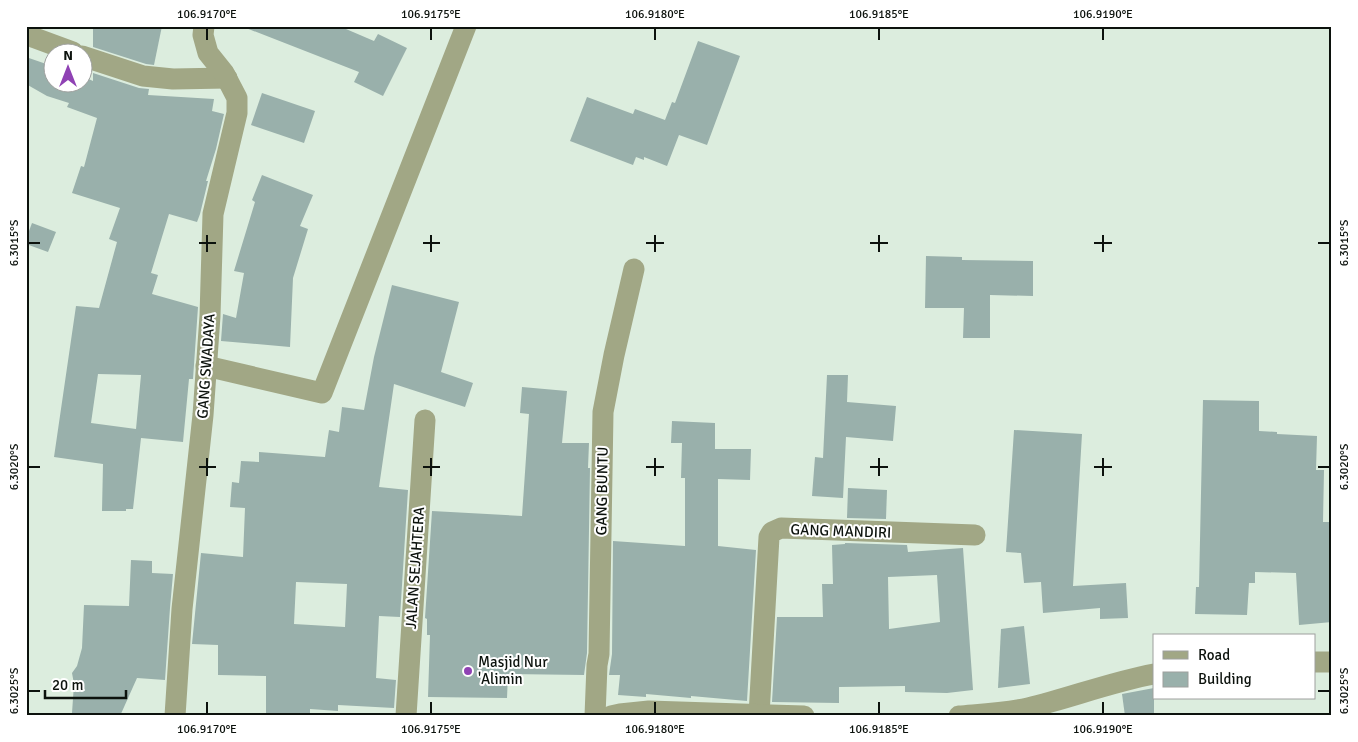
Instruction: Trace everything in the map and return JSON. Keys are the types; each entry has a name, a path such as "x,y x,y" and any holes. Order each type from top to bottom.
{"street":[{"name":"GANG SWADAYA","path":"175,716 182,609 210,316 213,214 236,113 236,98 227,78 208,53 203,35 204,26"},
{"path":"206,366 322,393 466,26"},
{"path":"26,31 35,38 46,42"},
{"path":"92,59 143,76 172,79 227,78"},
{"name":"GANG BUNTU","path":"595,716 599,654 603,412 634,269"},
{"name":"JALAN SEJAHTERA","path":"406,716 425,420"},
{"name":"GANG MANDIRI","path":"759,715 769,537 772,532 780,528 975,535"},
{"path":"1316,662 1332,662"},
{"path":"959,716 1028,712 1134,678 1153,674"},
{"path":"611,716 649,712 804,716"}],"building":[{"path":"93,26 162,26 154,65 93,47"},
{"path":"246,26 339,26 374,41 378,34 407,48 383,96 354,82 359,72 246,28"},
{"path":"698,41 740,56 707,145 679,135 667,166 644,157 644,160 636,157 633,165 570,141 587,97 633,114 635,109 665,120 672,102 675,103"},
{"path":"26,57 42,63 42,92 92,92 93,73 139,88 149,89 148,95 214,99 212,111 224,114 197,222 169,214 151,273 158,275 152,294 198,307 193,379 189,379 183,442 141,438 133,509 126,509 126,511 102,511 103,464 54,457 76,306 99,308 117,242 109,239 120,208 72,193 81,166 84,167 97,118 67,107 69,103 47,96 26,84","holes":["98,374 141,375 136,429 91,423"]},
{"path":"262,93 315,111 304,143 251,125"},
{"path":"262,175 313,195 300,226 308,229 293,278 290,347 221,341 223,314 236,318 244,273 234,271 255,202 252,200"},
{"path":"32,223 56,232 48,252 26,244"},
{"path":"926,256 962,257 962,260 1033,261 1033,296 990,295 990,338 963,338 964,308 925,308"},
{"path":"392,285 459,302 441,372 473,383 465,407 394,384 379,487 408,490 400,617 379,616 376,678 396,680 394,708 338,705 338,711 310,709 310,713 266,713 266,676 218,675 218,645 192,644 201,553 243,557 245,508 230,507 232,482 239,483 241,461 259,462 259,452 325,457 329,430 339,432 342,407 364,410 374,357","holes":["296,582 347,584 345,627 294,624"]},
{"path":"827,375 848,375 847,402 896,406 893,441 846,437 843,498 812,496 815,457 823,458"},
{"path":"522,387 567,391 562,443 589,443 587,653 584,675 508,674 507,698 428,697 430,635 427,635 427,619 425,618 432,511 522,516 529,414 520,413"},
{"path":"1203,400 1259,401 1259,431 1317,436 1316,470 1324,470 1323,522 1332,522 1332,622 1299,625 1296,573 1255,572 1255,583 1249,583 1247,615 1195,614 1196,587 1199,587"},
{"path":"672,421 715,423 715,449 751,449 750,480 718,479 718,546 756,550 747,701 691,696 691,698 646,694 646,697 618,695 620,675 609,675 612,654 613,541 685,546 685,478 681,478 682,443 671,443"},
{"path":"1014,430 1082,434 1073,586 1126,583 1128,618 1100,619 1100,608 1043,613 1041,582 1024,583 1021,553 1006,552"},
{"path":"848,488 887,490 886,519 847,518"},
{"path":"832,545 907,545 908,552 963,548 973,690 947,693 905,692 905,686 839,687 839,703 772,702 777,617 823,617 822,584 833,584","holes":["937,575 940,622 889,629 888,577"]},
{"path":"131,560 152,561 152,573 173,574 165,680 137,678 120,716 88,716 72,713 74,684 72,673 77,666 82,648 84,605 129,606"},
{"path":"1024,626 1030,684 998,688 1001,629"},
{"path":"1153,688 1154,716 1125,716 1122,694"}],"place":[{"name":"Masjid Nur 'Alimin","path":"468,671"}]}
